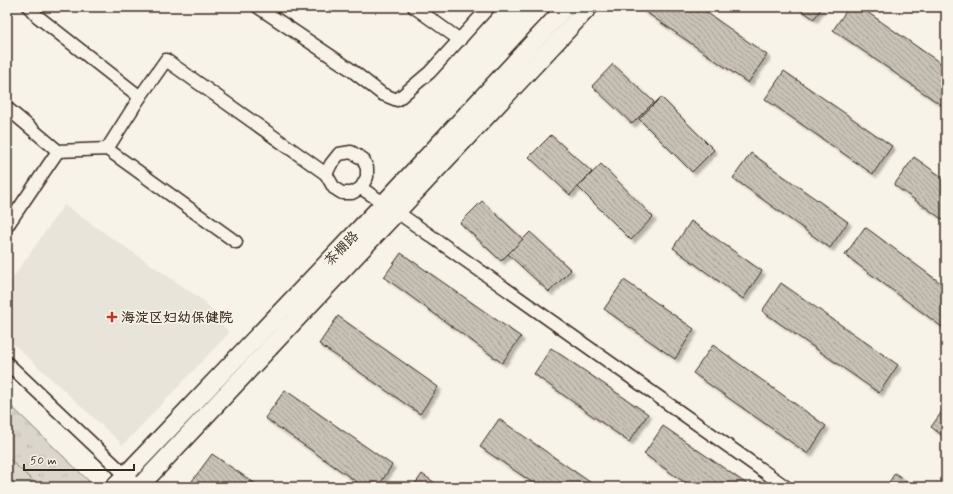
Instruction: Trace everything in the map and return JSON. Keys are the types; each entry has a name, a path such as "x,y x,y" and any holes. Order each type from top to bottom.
{"street":[{"path":"29,7 36,16 140,97"},
{"path":"258,7 350,69 382,94 397,100 430,72 489,7"},
{"path":"414,7 460,40"},
{"name":"茶棚路","path":"139,487 390,207 566,7"},
{"name":"茶棚路","path":"119,481 589,7"},
{"path":"107,149 140,97 166,60 326,174 334,188 342,193 352,193 361,188 366,177 367,168 363,159 351,152 339,154 331,164 326,174"},
{"path":"7,108 58,151 107,149 236,242"},
{"path":"7,226 58,151"},
{"path":"361,188 786,487"},
{"path":"7,363 119,481 139,487"}],"shaded area":[{"name":"海淀区妇幼保健院","path":"64,205 204,301 229,333 123,445 7,338 7,286"}],"green space":[{"path":"7,402 95,487 7,487"},
{"path":"7,457 33,481 27,487 7,487"}],"building":[{"path":"640,7 699,7 767,55 748,83"},
{"path":"797,7 822,7 814,19"},
{"path":"849,7 860,7 946,67 946,99 941,105 833,30"},
{"path":"613,64 654,102 632,124 592,86"},
{"path":"784,71 892,146 873,174 765,99"},
{"path":"661,97 714,150 692,172 639,119"},
{"path":"551,135 592,172 570,195 529,157"},
{"path":"751,153 848,222 830,248 733,178"},
{"path":"914,157 946,180 946,222 894,185"},
{"path":"601,164 653,217 631,240 578,187"},
{"path":"482,201 523,239 501,261 460,223"},
{"path":"691,221 762,271 743,299 673,248"},
{"path":"865,227 946,287 946,320 942,327 845,255"},
{"path":"530,232 571,270 549,292 508,254"},
{"path":"401,253 521,337 502,363 384,277"},
{"path":"624,280 694,329 675,359 604,309"},
{"path":"781,283 898,365 879,393 762,311"},
{"path":"338,316 438,387 420,414 319,344"},
{"path":"713,345 826,426 808,454 693,373"},
{"path":"551,348 648,414 629,442 534,374"},
{"path":"285,390 392,465 378,487 364,487 265,418"},
{"path":"946,406 946,438 931,427"},
{"path":"499,419 597,487 539,487 480,447"},
{"path":"663,426 751,487 691,487 644,454"},
{"path":"212,454 260,487 200,487 192,481"},
{"path":"895,473 914,487 886,487"},
{"path":"422,474 441,487 413,487"}],"place":[{"name":"海淀区妇幼保健院","path":"112,317"}]}
